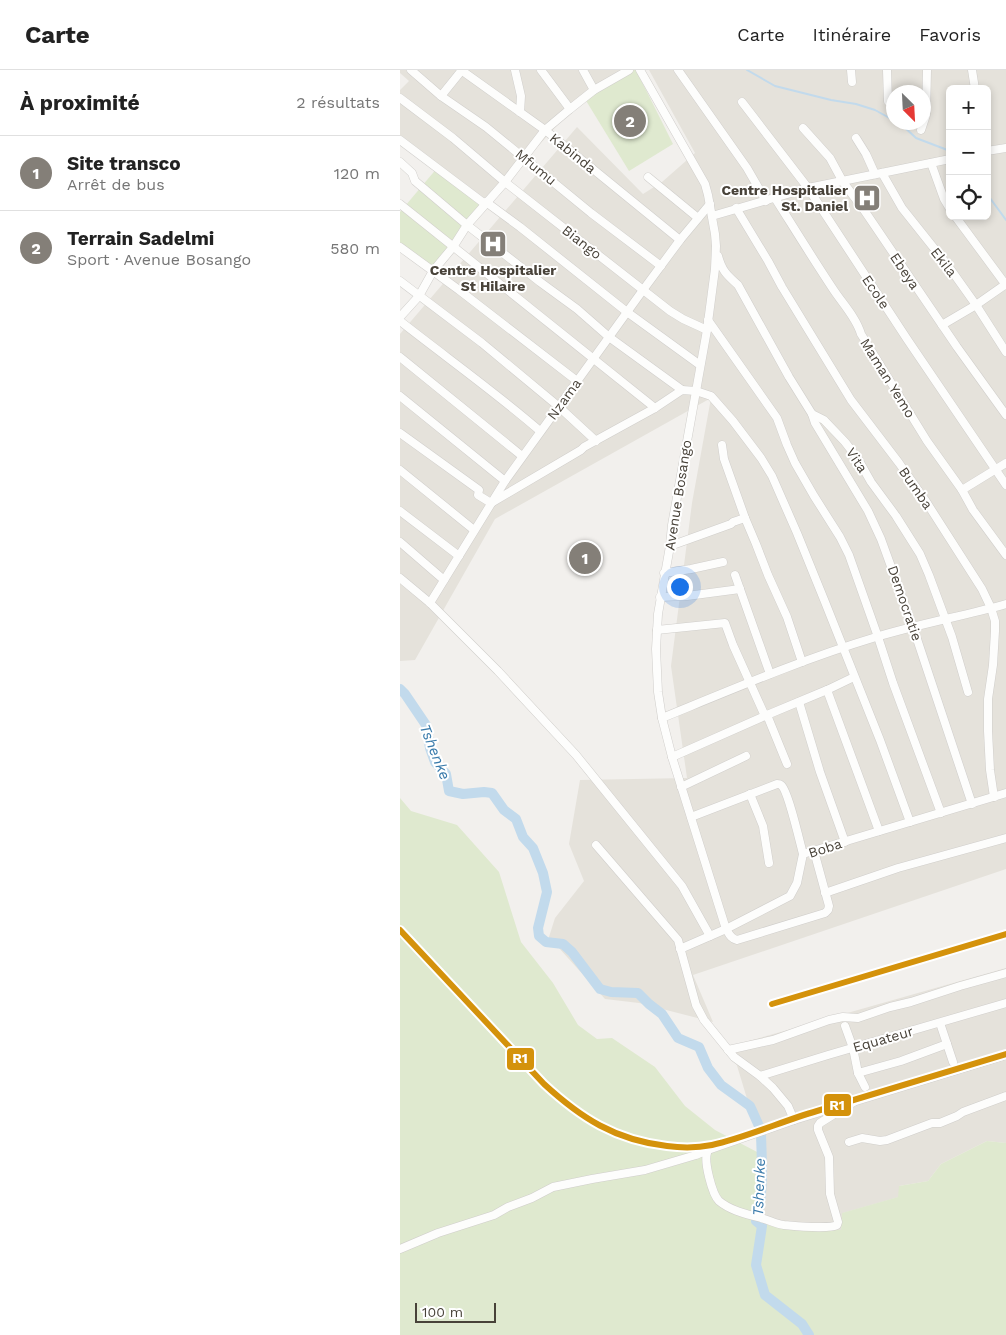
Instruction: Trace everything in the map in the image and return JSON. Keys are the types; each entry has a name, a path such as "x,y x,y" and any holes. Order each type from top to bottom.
{"street":[{"name":"Mfumu","path":"410,70 441,96 486,127 661,266"},
{"path":"441,96 462,70"},
{"name":"Kabinda","path":"462,70 545,130 680,240"},
{"path":"515,70 521,96 520,112"},
{"path":"541,70 570,109"},
{"path":"583,70 594,90"},
{"path":"400,317 419,296 433,271 453,247 467,225 505,182 545,130 594,90 629,70"},
{"name":"Avenue Bosango","path":"640,70 701,176 707,190 716,246 707,330 660,597 656,648 658,692 662,718 681,787 726,930"},
{"path":"678,70 747,168 766,201"},
{"path":"851,70 852,82"},
{"path":"887,70 887,85"},
{"path":"927,70 927,85"},
{"path":"972,70 974,85"},
{"name":"Biango","path":"400,98 643,290 683,319 707,330"},
{"name":"Ecole","path":"742,102 808,188 1006,485"},
{"name":"Ebeya","path":"803,128 830,158 843,182 1006,415"},
{"name":"Ekila","path":"856,138 878,174 902,208 949,267 1006,352"},
{"path":"400,140 520,227 627,312 700,365"},
{"path":"991,151 1006,148"},
{"path":"712,216 808,188 946,160"},
{"path":"400,162 412,173 416,181 467,225 577,309 609,337 682,390 711,396 733,421 767,467 797,533 910,822"},
{"path":"931,164 946,202"},
{"path":"648,177 698,218"},
{"name":"Maman Yemo","path":"775,198 858,325 861,334 927,441 962,490 972,510 1006,554"},
{"path":"400,204 655,408"},
{"name":"Nzama","path":"430,603 522,456 680,240 710,204"},
{"name":"Bumba","path":"736,208 851,400 925,500 982,589 991,608 995,621 995,631 988,699 988,731 990,770 994,797"},
{"path":"942,325 1006,285 958,220"},
{"name":"Vita","path":"716,246 721,266 726,274 738,285 789,377 812,414 824,420 858,459 924,563 958,656 968,692"},
{"path":"400,247 577,381"},
{"path":"400,281 482,343 558,406 596,441"},
{"path":"708,320 777,418 796,463 849,555 892,683 941,813"},
{"path":"400,321 462,370 502,398 540,431"},
{"path":"400,357 522,456"},
{"path":"400,433 479,490 478,495 491,504 560,464 584,447 655,408 682,390"},
{"path":"400,396 505,481"},
{"name":"Democratie","path":"812,414 868,511 881,539 913,627 972,804"},
{"path":"722,446 724,459 745,518 787,617 802,662"},
{"path":"962,490 1006,463"},
{"path":"400,470 474,530"},
{"path":"400,511 459,556"},
{"path":"670,546 745,518"},
{"path":"400,542 444,580"},
{"path":"664,573 723,562"},
{"path":"735,575 770,674"},
{"path":"400,578 430,603 498,671 576,755 682,886 710,936"},
{"path":"660,597 687,596 740,589"},
{"path":"662,718 749,682 843,648 913,627 1006,604"},
{"path":"657,630 725,623 732,645 787,764"},
{"path":"672,757 854,677"},
{"path":"827,690 879,831"},
{"path":"799,702 820,772 845,842"},
{"path":"681,787 746,756"},
{"path":"691,817 781,784 790,805 803,854"},
{"name":"Boba","path":"680,949 726,930 790,896 798,883 803,854 1006,793"},
{"path":"750,794 763,826 769,863"},
{"path":"825,893 898,868 1006,838"},
{"path":"596,845 678,940 696,1005 704,1020 734,1057 773,1088 788,1106 794,1120"},
{"path":"726,930 730,936 737,940 825,913 829,906 814,851"},
{"path":"728,1050 773,1040 829,1020 842,1017 858,1018 890,1006 911,1002 1006,973"},
{"name":"Equateur","path":"760,1076 1006,1004"},
{"path":"940,1023 953,1062"},
{"path":"845,1026 853,1048 858,1073 865,1087"},
{"path":"858,1073 901,1061 947,1044"},
{"path":"400,1249 438,1233 494,1214 553,1188 645,1170 696,1155 794,1120 1006,1055"},
{"path":"849,1142 862,1138 880,1141 893,1138 932,1123 940,1123 1006,1096"},
{"path":"706,1151 706,1164 717,1199 733,1210 783,1225 832,1227 837,1225 830,1194 829,1157 818,1126 855,1101"}],"shaded area":[{"path":"400,70 639,70 585,95 483,206 400,140 400,90 409,81 400,73"},
{"path":"649,70 1006,70 1006,869 693,975 713,1022 639,1003 605,999 549,937 555,918 584,881 569,844 580,780 687,778 671,666 692,503 711,398 495,519 415,660 400,661 400,334 577,127 643,194 662,182 695,153"},
{"path":"1006,968 1006,1143 987,1141 941,1164 928,1181 899,1186 899,1197 843,1213 841,1230 780,1226 757,1212 759,1153 752,1115 731,1046"}],"green space":[{"path":"636,70 673,144 629,171 585,99"},
{"path":"438,167 487,205 432,269 400,245 400,212"},
{"path":"400,798 411,811 457,825 499,872 521,942 553,983 578,1025 597,1039 612,1038 655,1067 685,1106 715,1130 759,1153 757,1212 780,1226 841,1230 842,1213 898,1197 899,1186 928,1181 941,1164 987,1141 1006,1143 1006,1335 400,1335"}],"waterway":[{"path":"747,70 775,86 831,100 856,104 875,110 886,116"},
{"path":"907,130 916,138 946,149"},
{"path":"991,199 1006,220"},
{"name":"Tshenke","path":"400,689 426,725 430,748 435,762 446,774 449,791 463,794 492,793 504,810 516,819 523,837 533,848 543,873 547,892 538,928 539,936 546,942 563,944 572,952 600,989 611,992 638,993 662,1014 678,1038 699,1047 708,1068 721,1085 750,1106 759,1126"},
{"name":"Tshenke","path":"761,1135 761,1189 756,1221 762,1226 756,1265 765,1295 802,1324 809,1335"}],"railway":[{"path":"772,1004 1006,934"}],"transit line":[{"name":"R1","path":"400,930 544,1084 585,1117 600,1126 631,1139 648,1143 684,1147 712,1145 1006,1054"},
{"name":"R1","path":"772,1004 1006,934"}],"place":[{"name":"Terrain Sadelmi","path":"630,121"},
{"name":"Centre Hospitalier St. Daniel","path":"867,198"},
{"name":"Centre Hospitalier St Hilaire","path":"493,244"},
{"name":"Site transco","path":"585,558"}]}
